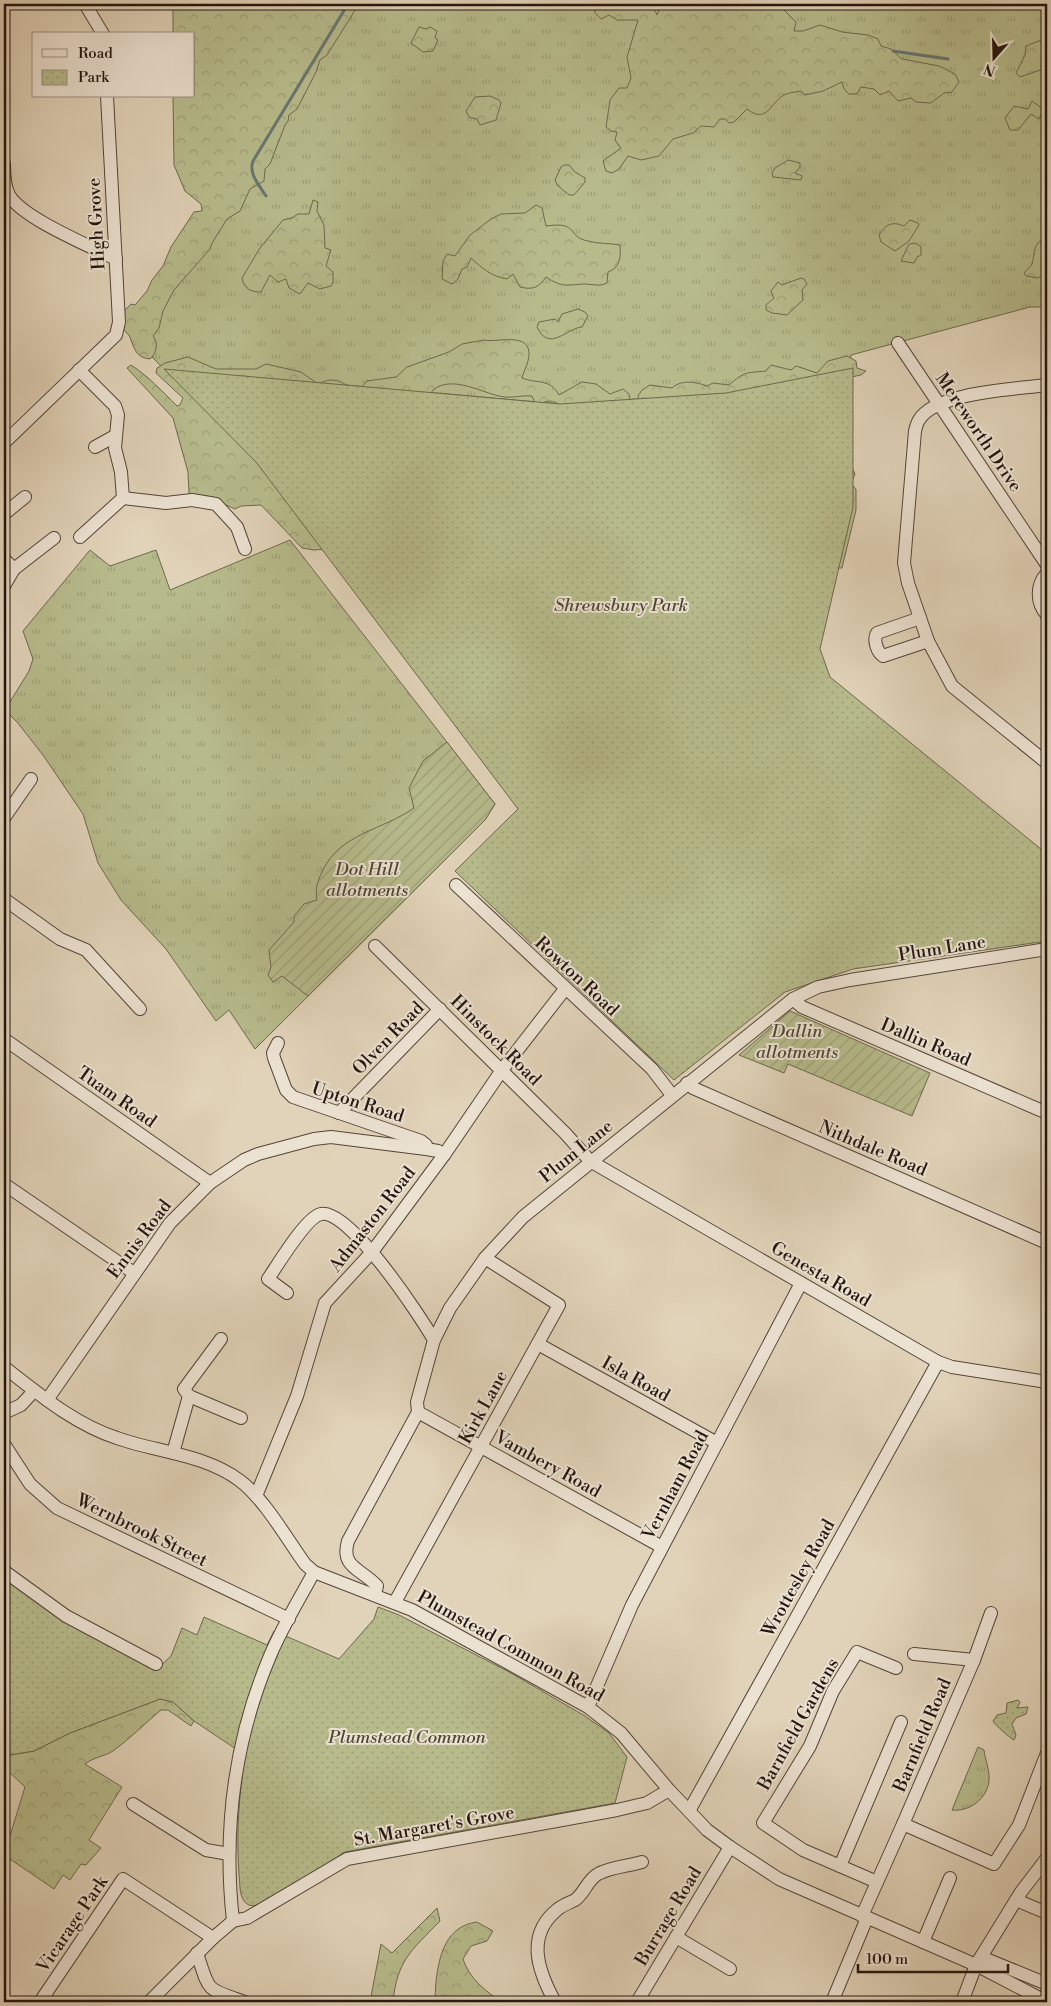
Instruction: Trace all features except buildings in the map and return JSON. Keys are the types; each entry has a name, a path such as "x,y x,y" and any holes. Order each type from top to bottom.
{"street":[{"path":"85,4 102,32"},
{"name":"High Grove","path":"4,443 116,335 118,322 116,259 107,98"},
{"path":"4,164 6,187 18,206 72,238 116,259"},
{"name":"Mereworth Drive","path":"898,344 1047,564"},
{"path":"79,370 115,406 118,415 115,436 123,498"},
{"path":"1047,385 955,398 940,404 919,419 915,431 904,563 908,583 928,641 952,686 1047,763"},
{"path":"95,447 115,436"},
{"path":"4,514 25,497"},
{"path":"80,537 123,498 166,503 192,500 216,504 236,527 245,549"},
{"path":"4,586 14,569 54,538"},
{"path":"4,559 14,569"},
{"path":"1047,573 1040,585 1038,595 1040,604 1047,615"},
{"path":"920,618 877,633 875,640 883,656 928,641"},
{"path":"4,818 31,779"},
{"name":"Rowton Road","path":"456,885 652,1069 672,1094"},
{"path":"4,899 60,939 86,950 140,1009"},
{"name":"Hinstock Road","path":"375,946 502,1070 590,1161"},
{"name":"Plum Lane","path":"376,1594 377,1586 351,1565 345,1550 352,1533 418,1412 417,1402 434,1340 450,1308 485,1258 524,1217 672,1094 793,999 818,987 850,980 1047,949"},
{"name":"Admaston Road","path":"256,1496 297,1396 326,1303 372,1252 444,1155 502,1070 565,989"},
{"name":"Dallin Road","path":"793,999 802,1007 1047,1113"},
{"name":"Olven Road","path":"339,1113 440,1009"},
{"name":"Tuam Road","path":"4,1039 210,1183"},
{"name":"Upton Road","path":"276,1048 286,1090 293,1097 421,1141 426,1144 426,1149"},
{"name":"Nithdale Road","path":"687,1083 692,1088 1047,1243"},
{"name":"Ennis Road","path":"47,1400 170,1222 210,1183 244,1160 258,1154 314,1139 331,1137 426,1149 438,1151 444,1155"},
{"name":"Genesta Road","path":"590,1161 938,1362 952,1367 1047,1382"},
{"path":"4,1184 134,1273"},
{"path":"287,1293 268,1279 314,1217 328,1214 337,1219 372,1252 415,1309 434,1340"},
{"name":"Kirk Lane","path":"395,1602 559,1305 485,1258"},
{"name":"Vernham Road","path":"588,1706 632,1605 801,1283"},
{"path":"221,1339 184,1389 189,1396 241,1418"},
{"name":"Isla Road","path":"538,1344 717,1443"},
{"name":"Wrottesley Road","path":"689,1811 938,1362"},
{"name":"Plumstead Common Road","path":"4,1367 47,1400 104,1433 173,1453 226,1472 239,1480 256,1496 305,1564 314,1572 395,1602 588,1706 621,1733 689,1811 730,1847 779,1879 923,1942 978,1961 1047,2002"},
{"path":"4,1413 21,1405 34,1391"},
{"path":"173,1453 189,1396"},
{"name":"Vambery Road","path":"418,1412 662,1547"},
{"name":"Wernbrook Street","path":"4,1444 30,1484 58,1508 289,1618"},
{"path":"4,1571 66,1616 156,1664"},
{"path":"233,1921 229,1854 230,1811 240,1747 255,1693 270,1654 314,1572"},
{"name":"Barnfield Road","path":"832,2002 877,1882 974,1660 991,1613"},
{"name":"Barnfield Gardens","path":"877,1882 803,1850 763,1823 810,1746 833,1691 857,1652 896,1668"},
{"name":"Barnfield Road","path":"914,1654 974,1660"},
{"path":"840,1866 900,1722"},
{"path":"903,1824 994,1864 1019,1825 1047,1753"},
{"name":"St. Margaret's Grove","path":"149,2002 197,1953 233,1921 247,1918 347,1859 617,1810 647,1803 669,1790"},
{"path":"133,1804 206,1850 229,1854"},
{"name":"Burrage Road","path":"637,2002 730,1847"},
{"path":"962,2002 978,1961 1016,1900 1047,1858"},
{"path":"555,2002 544,1982 538,1960 536,1948 540,1930 556,1910 575,1900 597,1874 642,1862"},
{"path":"923,1942 950,1878"},
{"name":"Vicarage Park","path":"40,2002 123,1879 213,1938"},
{"path":"1016,1900 1047,1913"},
{"path":"676,1937 730,1969"},
{"path":"197,1953 208,1986 214,1991 245,2002"},
{"path":"978,1961 997,1964 1047,1984"}],"green space":[{"path":"173,4 359,4 327,55 320,60 297,109 289,115 270,164 265,169 264,181 250,189 240,211 227,219 210,249 174,290 163,311 159,328 153,336 156,348 150,359 142,357 134,349 129,336 120,325 125,310 131,304 135,305 147,291 152,280 163,266 171,247 194,212 202,211 201,204 185,191 174,165 173,98 195,98 195,32 173,32"},
{"path":"345,4 1047,4 1047,307 1030,307 851,355 850,368 726,393 560,404 164,369 138,343"},
{"path":"595,4 652,4 657,15 662,4 743,4 746,6 747,4 778,4 796,22 794,31 803,31 820,25 842,32 868,35 878,39 881,46 891,49 902,59 939,66 955,74 959,82 952,92 944,93 931,103 916,102 911,98 898,101 889,91 880,95 874,89 861,87 857,94 849,94 844,89 842,82 823,91 805,95 801,91 790,93 783,96 763,114 753,113 747,109 734,122 729,123 725,119 720,119 714,127 701,126 693,133 673,139 659,156 641,160 628,156 619,169 612,173 606,171 603,161 621,148 615,140 617,132 611,131 606,127 610,100 619,88 627,88 631,78 627,57 638,20 617,20 609,15 601,19 595,13"},
{"path":"419,27 426,29 430,27 437,31 435,38 438,40 433,51 423,52 411,43"},
{"path":"1044,39 1047,43 1047,62 1043,69 1020,77 1016,73 1025,55 1026,46"},
{"path":"490,96 501,103 496,120 480,125 477,119 469,117 466,111 475,97"},
{"path":"1032,101 1043,109 1039,119 1031,114 1018,130 1010,130 1005,118 1014,106 1028,109"},
{"path":"788,160 800,163 800,167 795,173 802,176 801,180 773,177 772,173 775,168"},
{"path":"569,165 575,172 585,178 585,182 574,195 569,195 557,185 555,180 561,167"},
{"path":"313,200 318,202 317,211 324,225 325,248 331,250 326,266 333,272 331,286 320,289 308,283 300,294 289,288 286,279 278,282 270,275 261,292 248,289 244,285 242,278 260,248 283,220 298,214 309,214"},
{"path":"536,205 542,208 546,226 568,227 581,239 596,243 620,245 619,262 615,268 608,272 607,283 599,285 564,285 546,277 535,287 525,288 520,287 513,274 507,279 496,276 483,269 471,258 467,267 462,269 458,279 452,284 442,279 443,261 447,254 455,256 470,235 501,214 525,213"},
{"path":"910,220 919,225 909,241 895,251 881,242 879,235 884,228 890,224 904,226"},
{"path":"1047,238 1047,271 1038,278 1026,276 1024,273 1032,264 1037,244 1042,239"},
{"path":"915,243 921,247 921,255 917,257 914,263 901,261 909,244"},
{"path":"801,278 807,284 802,290 803,300 787,315 772,313 766,310 766,305 774,298 771,291 778,282 782,285"},
{"path":"578,309 585,312 588,316 582,327 553,339 542,335 537,327 539,322 555,319 558,322 562,314"},
{"path":"484,340 517,340 523,342 527,346 529,355 522,378 543,382 552,386 559,395 582,382 596,384 610,394 623,389 629,394 630,402 562,407 555,402 549,401 536,405 532,396 504,397 459,384 441,386 433,390 328,549 314,550 302,548 261,505 241,506 235,509 207,496 200,497 189,493 188,472 173,418 127,368 131,365 137,369 177,406 180,405 183,398 156,373 157,368 165,363 188,357 216,369 256,369 266,364 301,372 318,384 335,380 360,389 367,381 396,377 407,367 449,352 462,344"},
{"path":"847,356 856,361 857,368 866,371 861,375 808,386 640,403 638,396 642,390 650,385 672,388 685,382 707,386 713,383 729,385 742,375 766,371 771,365 791,370 796,366 817,373 828,361"},
{"name":"Shrewsbury Park","path":"853,368 853,507 820,649 830,677 1047,854 1047,941 853,969 785,992 674,1080 455,871 518,809 256,462 164,369 560,404 726,393"},
{"path":"850,463 855,474 851,484 856,489 856,510 842,568 830,568"},
{"path":"290,540 495,804 485,820 255,1049 229,1010 216,1021 166,949 121,900 98,863 83,814 43,755 5,710 29,671 33,659 23,631 90,550 110,566 156,550 170,590"},
{"name":"Dot Hill allotments","path":"447,742 495,804 485,820 308,996 282,976 273,982 268,975 271,967 269,950 294,922 294,916 304,904 317,900 316,888 318,882 331,858 340,848 352,840 414,808 409,788 423,761"},
{"name":"Dallin allotments","path":"790,1011 930,1073 912,1116 788,1064 784,1073 739,1055"},
{"name":"Plumstead Common","path":"4,1579 61,1620 156,1670 171,1656 182,1628 197,1635 204,1617 267,1645 274,1631 339,1659 374,1619 378,1607 399,1615 511,1673 585,1716 609,1733 627,1757 615,1803 345,1852 265,1902 254,1906 249,1905 241,1895 238,1858 239,1814 245,1755 194,1721 173,1702 160,1699 70,1733 34,1751 4,1756"},
{"path":"160,1699 173,1702 194,1721 191,1726 168,1710 161,1710 113,1751 85,1764 122,1787 89,1840 101,1848 86,1865 81,1864 70,1880 63,1875 54,1889 4,1855 25,1787 4,1767 4,1756 34,1751 70,1733"},
{"path":"1018,1700 1020,1702 1017,1708 1028,1707 1026,1714 1016,1718 1012,1724 1016,1735 1014,1740 993,1721 997,1715 1006,1713 1007,1703"},
{"path":"978,1747 984,1750 989,1773 988,1787 981,1799 976,1803 965,1809 952,1810"},
{"path":"437,1908 440,1921 414,1948 402,1966 393,2002 370,2002 381,1944 392,1953"},
{"path":"477,1922 493,1931 487,1941 471,1946 463,1959 469,1972 479,1984 502,2002 434,2002 439,1962 446,1943 458,1929"}],"waterway":[{"path":"266,196 253,175 253,161 348,4"},
{"path":"893,51 948,59"}]}
